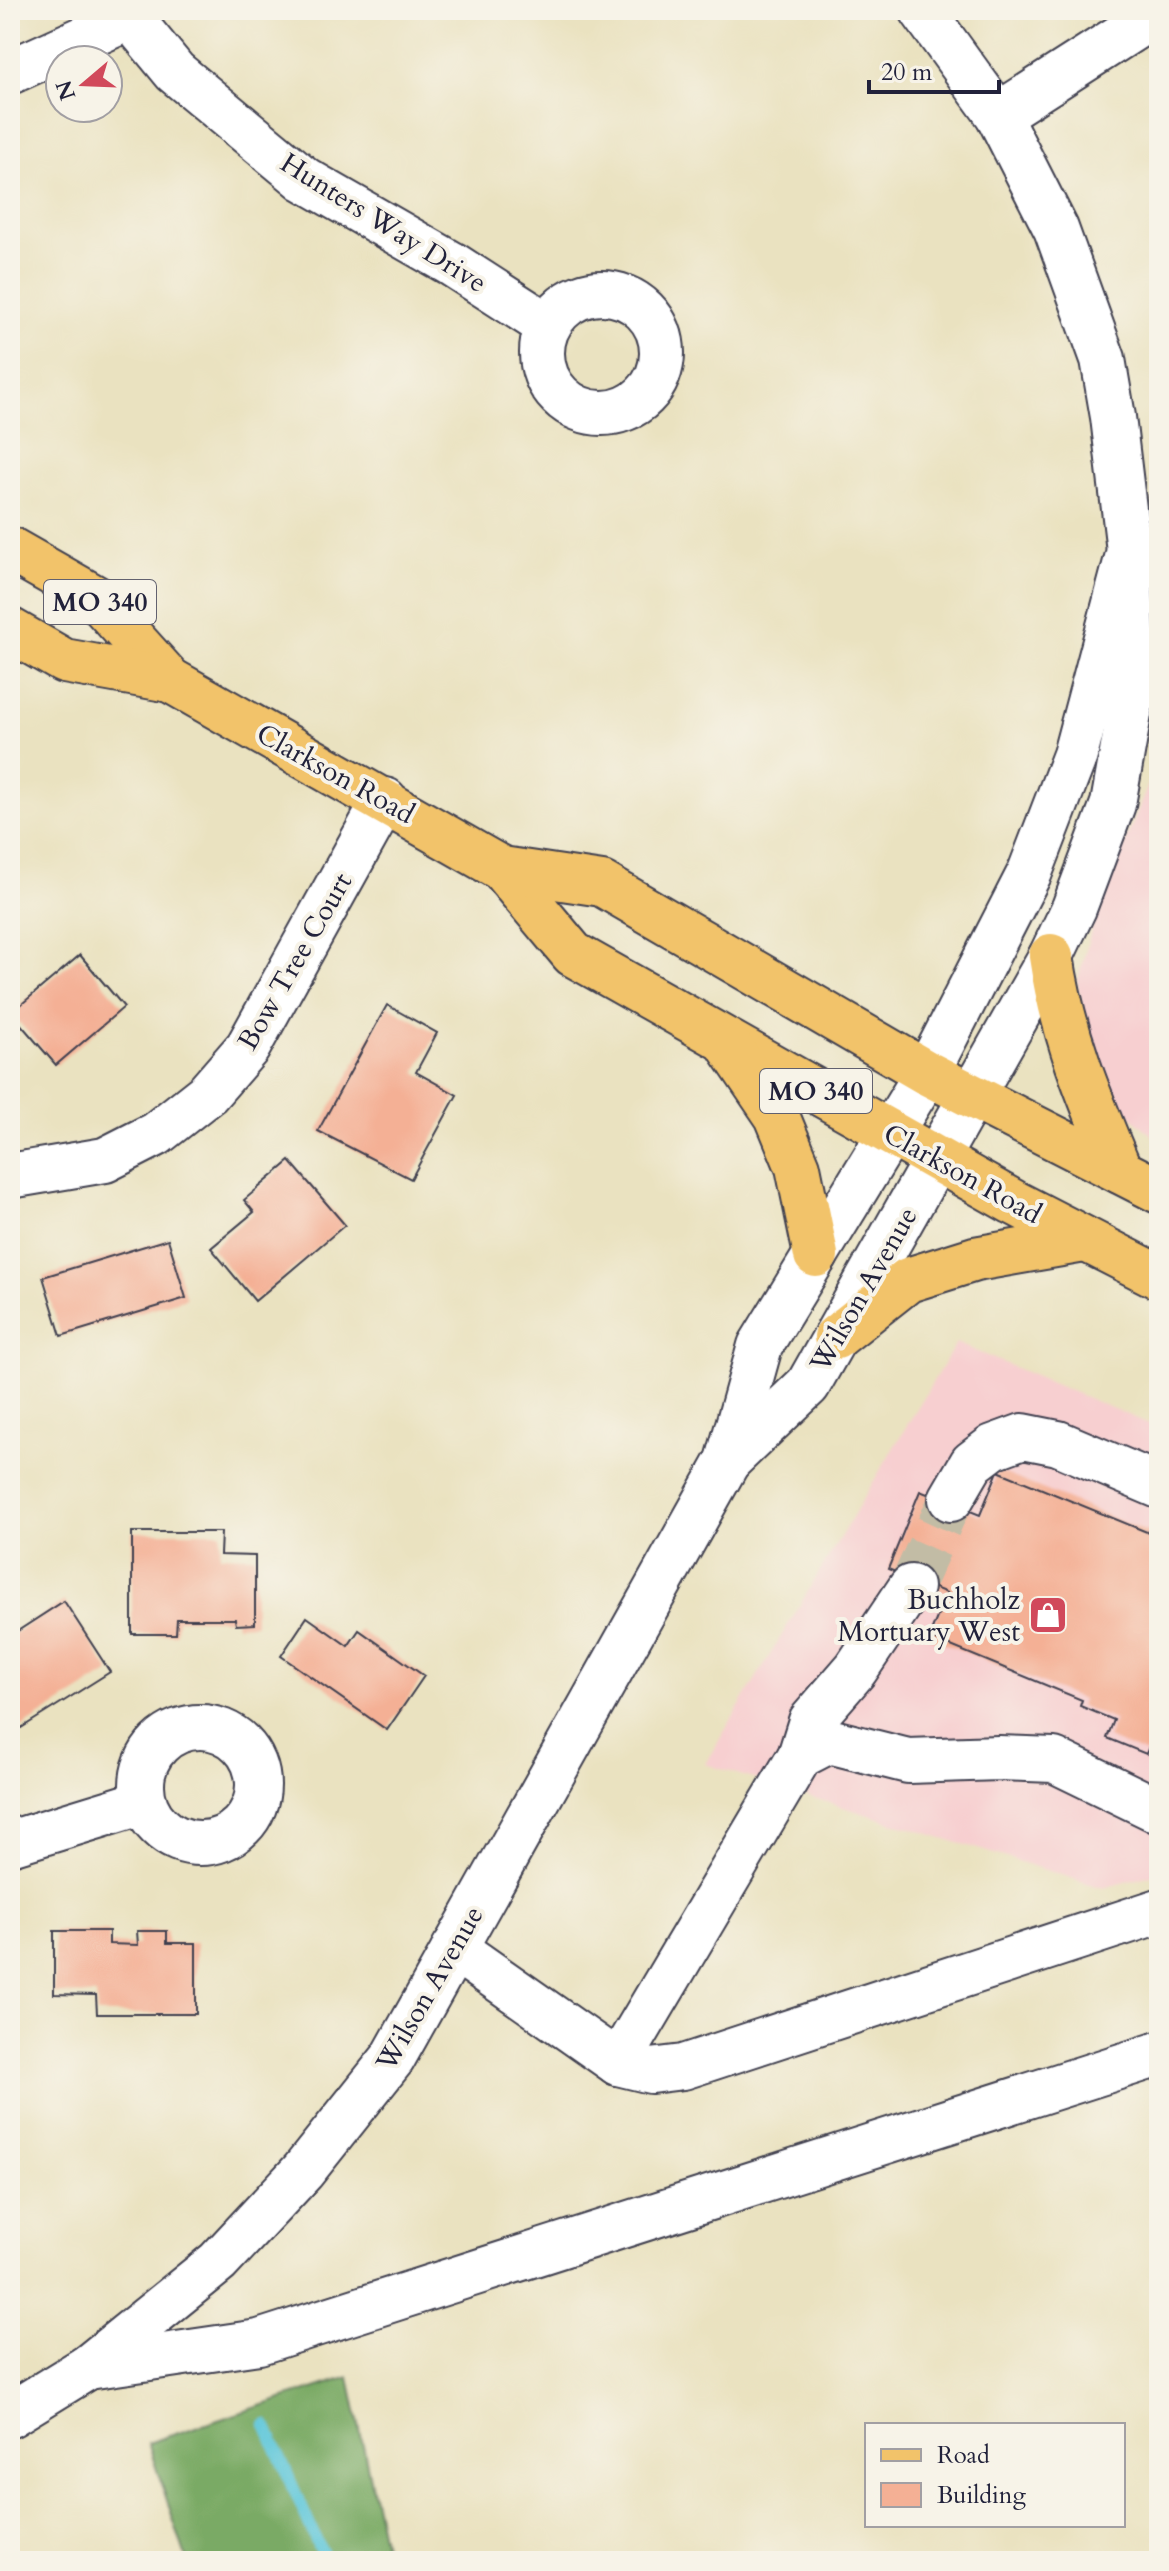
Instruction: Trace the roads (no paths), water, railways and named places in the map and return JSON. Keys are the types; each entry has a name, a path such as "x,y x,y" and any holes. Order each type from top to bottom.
{"main road":[{"name":"Clarkson Road","path":"10,549 96,598 170,680 502,869 573,954 890,1134 1084,1240 1159,1277"},
{"name":"Clarkson Road","path":"10,630 64,661 170,680"},
{"name":"Clarkson Road","path":"502,869 602,884 927,1073 1159,1191"},
{"path":"1051,956 1060,1014 1084,1087 1120,1171"},
{"path":"724,1038 777,1116 798,1167 816,1255"},
{"path":"836,1337 908,1280 975,1259 1084,1240"}],"street":[{"name":"Wilson Avenue","path":"728,1461 808,1385 1051,956 1074,908 1113,804 1134,686 1144,550 1103,359 1056,229 998,115 922,10"},
{"path":"998,115 1159,12"},
{"path":"10,72 126,14"},
{"name":"Hunters Way Drive","path":"126,14 175,72 304,179 452,264 548,326"},
{"name":"Wilson Avenue","path":"10,2415 88,2367 218,2262 303,2171 393,2058 728,1461 760,1346 927,1073 1030,872 1075,755 1144,550"},
{"name":"Bow Tree Court","path":"10,1176 105,1160 156,1134 208,1093 248,1047 385,800"},
{"path":"951,1499 972,1463 993,1447 1023,1436 1058,1443 1159,1486"},
{"path":"618,2063 800,1756 811,1721 856,1669 911,1587"},
{"path":"800,1756 829,1741 908,1761 1054,1760 1159,1811"},
{"path":"10,1843 144,1802"},
{"path":"454,1948 618,2063 651,2071 683,2067 1159,1911"},
{"path":"88,2367 259,2342 1159,2054"}],"waterway":[{"path":"266,2425 325,2561"}],"tunnel":[{"path":"911,1587 951,1499"}],"place":[{"name":"Buchholz Mortuary West","path":"1048,1615"}]}
